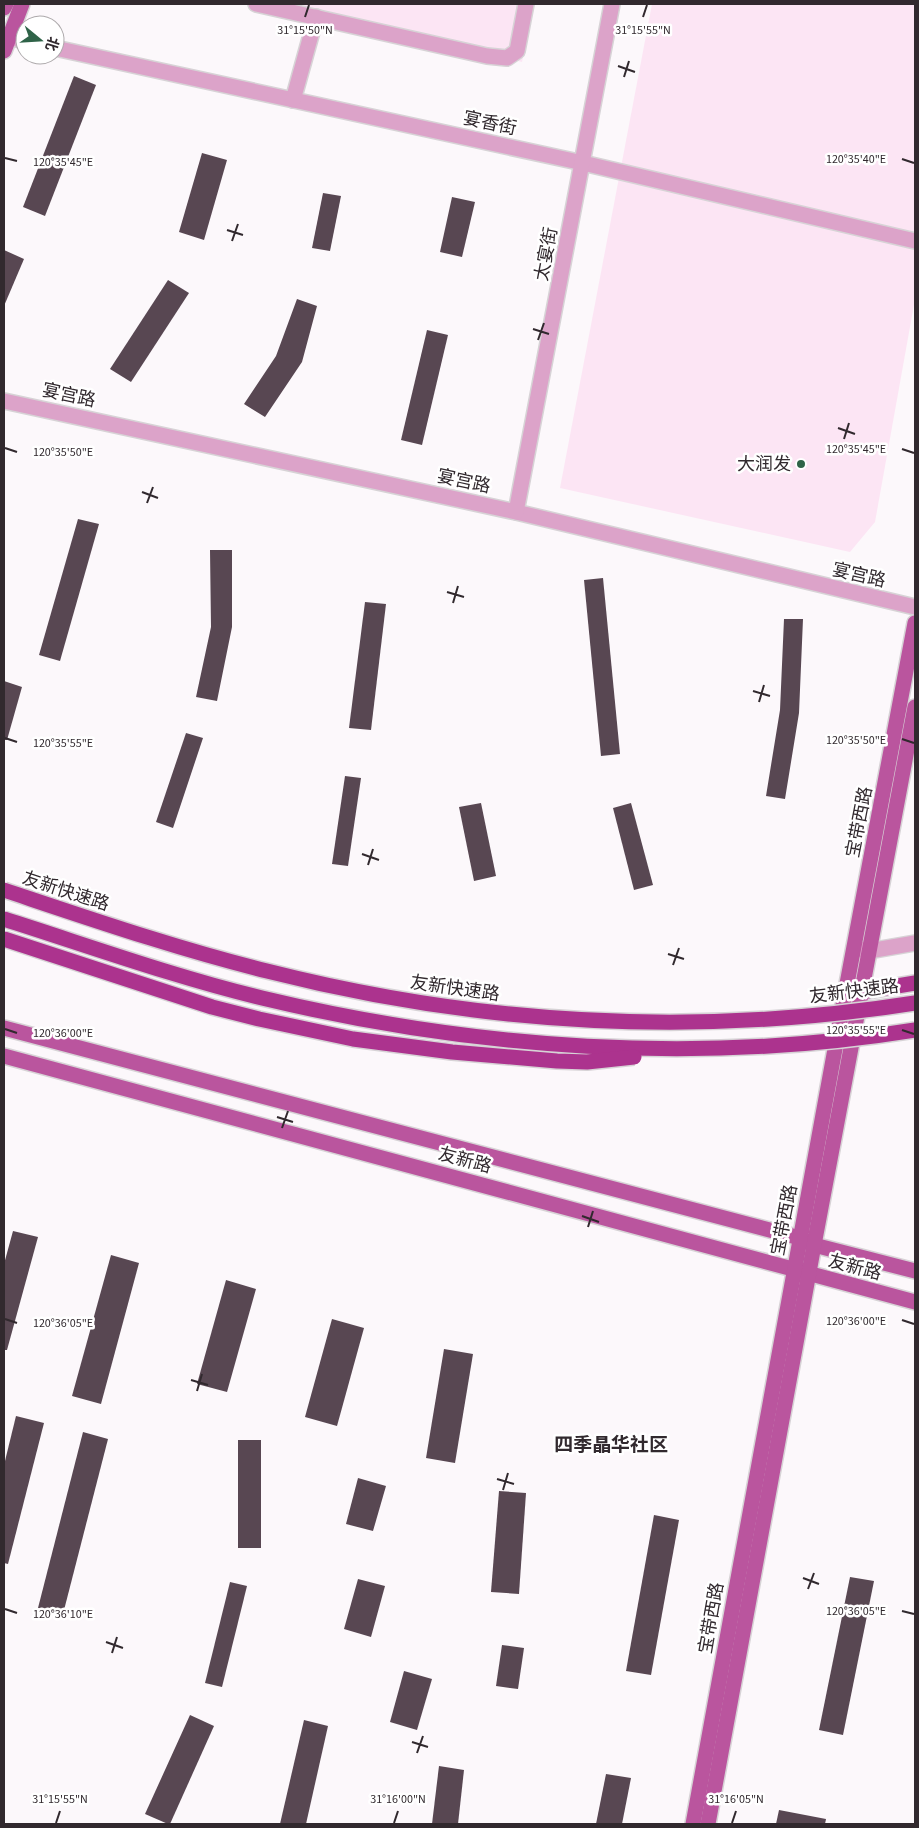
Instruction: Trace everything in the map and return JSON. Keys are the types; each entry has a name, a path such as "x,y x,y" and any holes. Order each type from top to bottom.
{"highway":[{"name":"友新快速路","path":"4,890 211,956 268,971 337,987 466,1010 538,1017 710,1023 789,1018 874,1009 915,1002"},
{"path":"4,918 200,982 288,1004 393,1025 532,1042 606,1048 711,1048 790,1045 874,1037 915,1030"},
{"path":"4,938 212,1007 311,1031 392,1045 514,1058 587,1062 711,1048"},
{"path":"846,989 861,992 915,983"}],"main road":[{"path":"4,8 6,4"},
{"path":"5,42 22,4"},
{"name":"宝带西路","path":"708,1824 809,1275 807,1242 846,989 915,623"},
{"name":"宝带西路","path":"693,1824 794,1269 807,1242 861,992 915,707"},
{"name":"友新路","path":"4,1028 915,1271"},
{"name":"友新路","path":"4,1056 794,1269 809,1275 915,1302"}],"street":[{"path":"256,4 487,56 507,58 517,51 526,4"},
{"name":"太宴街","path":"516,512 612,4"},
{"path":"293,100 316,17"},
{"name":"宴香街","path":"65,50 583,163 915,241"},
{"name":"宴宫路","path":"4,401 516,512 915,607"},
{"path":"854,948 869,951 915,943"}],"shaded area":[{"path":"264,4 534,4 522,62"},
{"path":"652,4 915,4 915,299 875,522 850,552 560,488"}],"building":[{"path":"74,76 96,85 45,216 23,207"},
{"path":"202,153 227,160 204,240 179,232"},
{"path":"323,193 341,196 330,251 312,248"},
{"path":"452,197 475,202 462,257 440,252"},
{"path":"4,250 24,259 4,306"},
{"path":"168,280 189,293 131,382 110,369"},
{"path":"297,299 317,306 302,362 265,417 244,404 276,356"},
{"path":"427,330 448,335 422,445 401,440"},
{"path":"78,519 99,524 60,661 39,655"},
{"path":"210,550 232,550 232,627 217,701 196,697 211,627"},
{"path":"603,578 620,754 601,756 584,580"},
{"path":"365,602 386,604 371,730 349,728"},
{"path":"784,619 803,619 799,713 785,799 766,796 780,710"},
{"path":"4,681 22,687 7,740 4,740"},
{"path":"186,733 203,738 173,828 156,822"},
{"path":"345,776 361,778 348,866 332,864"},
{"path":"481,803 496,876 474,881 459,807"},
{"path":"631,803 653,885 634,890 613,808"},
{"path":"13,1231 38,1237 7,1350 4,1350 4,1264"},
{"path":"111,1255 139,1263 101,1404 72,1396"},
{"path":"226,1280 256,1289 227,1392 197,1384"},
{"path":"332,1319 364,1328 337,1426 305,1417"},
{"path":"444,1349 473,1354 455,1463 426,1458"},
{"path":"16,1416 44,1423 8,1564 4,1563 4,1465"},
{"path":"83,1432 108,1439 63,1614 38,1608"},
{"path":"238,1440 261,1440 261,1548 238,1548"},
{"path":"358,1478 386,1486 373,1531 346,1524"},
{"path":"499,1491 526,1493 519,1594 491,1592"},
{"path":"654,1515 679,1520 651,1675 626,1671"},
{"path":"850,1577 874,1581 843,1735 819,1730"},
{"path":"358,1579 385,1586 371,1637 344,1629"},
{"path":"230,1582 247,1586 222,1687 205,1683"},
{"path":"502,1645 524,1648 518,1689 496,1686"},
{"path":"404,1671 432,1679 417,1730 390,1722"},
{"path":"190,1715 214,1726 170,1824 168,1824 145,1814"},
{"path":"304,1720 328,1726 306,1824 280,1824"},
{"path":"439,1766 464,1770 458,1824 432,1824"},
{"path":"606,1774 631,1778 622,1824 596,1824"},
{"path":"779,1810 826,1819 825,1824 776,1824"}],"place":[{"name":"大润发","path":"801,464"}],"district":[{"name":"四季晶华社区","path":"611,1444"}]}
